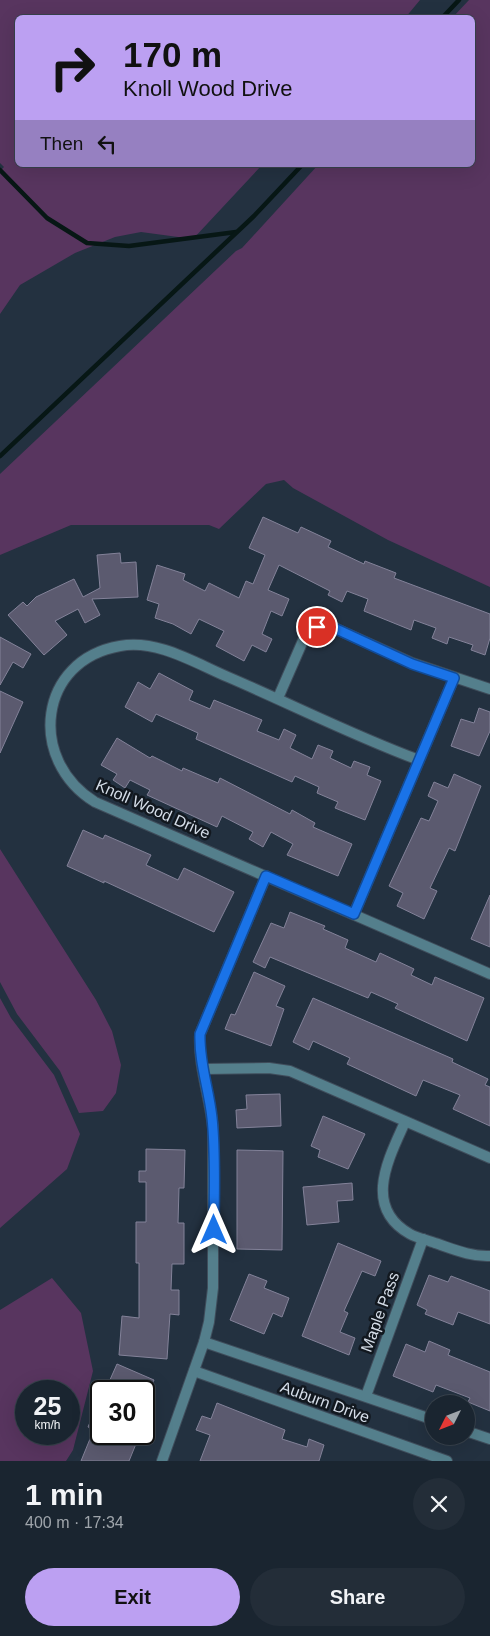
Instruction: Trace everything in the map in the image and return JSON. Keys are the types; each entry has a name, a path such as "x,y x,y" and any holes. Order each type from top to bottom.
{"street":[{"path":"278,698 305,636 310,631 324,626 332,627 412,664 490,689"},
{"name":"Knoll Wood Drive","path":"419,760 278,698 161,649 148,646 122,645 97,653 85,660 67,678 54,701 50,727 51,740 59,765 70,781 84,795 95,802 490,974"},
{"path":"354,914 454,678"},
{"path":"162,1461 204,1342 213,1288 214,1154 210,1103 199,1053 201,1028 266,876"},
{"path":"204,1070 270,1068 290,1071 490,1158"},
{"path":"405,1122 385,1166 383,1192 388,1209 397,1224 411,1235 476,1257 490,1256"},
{"name":"Maple Pass","path":"366,1396 423,1239"},
{"name":"Auburn Drive","path":"204,1342 425,1417"},
{"name":"Auburn Drive","path":"194,1371 447,1461"},
{"path":"475,1434 490,1439"}],"shaded area":[{"path":"0,0 420,0 408,15 15,15 15,167 260,167 193,239 141,232 115,237 75,253 20,285 0,314 0,171 4,167 0,163"},
{"path":"469,0 490,0 490,587 388,540 293,488 284,480 266,484 219,529 209,525 71,525 0,555 0,474 236,251 242,248 316,167 475,167 475,15 455,15"},
{"path":"0,849 96,1000 112,1031 121,1065 116,1093 103,1111 79,1113 60,1071 17,1014 0,982"},
{"path":"0,998 11,1018 54,1075 80,1134 67,1169 0,1228"},
{"path":"52,1278 81,1313 93,1371 80,1422 80,1380 15,1380 15,1445 74,1445 73,1450 66,1461 0,1461 0,1310"}],"building":[{"path":"263,517 298,533 301,527 331,541 328,547 364,564 365,561 396,573 394,578 490,614 490,638 485,655 471,650 473,645 449,637 447,644 432,638 436,628 414,620 411,630 364,611 368,599 347,591 342,602 328,595 330,591 279,565 268,590 289,599 282,616 271,611 262,634 272,639 266,652 252,645 244,661 216,646 224,631 199,619 191,634 173,624 155,618 159,604 147,600 157,565 185,574 183,580 205,591 209,583 239,598 246,581 253,584 265,555 249,548"},
{"path":"120,553 121,563 136,562 138,597 92,599 100,615 85,623 78,609 55,621 67,635 44,655 8,615 23,602 27,606 36,597 74,579 83,597 100,588 97,555"},
{"path":"0,637 31,654 23,668 13,662 0,685"},
{"path":"159,673 193,691 189,700 210,709 214,700 262,720 257,731 279,740 284,729 296,735 290,748 312,759 318,745 333,751 330,758 351,768 354,761 370,767 367,775 381,781 365,820 335,808 338,802 317,793 319,787 295,776 292,782 196,739 198,733 156,714 152,722 125,707 138,682 150,689"},
{"path":"0,691 23,702 0,753"},
{"path":"479,708 490,712 490,731 479,756 451,746 461,719 474,723"},
{"path":"117,738 150,758 152,756 182,771 183,768 218,783 220,778 290,814 292,810 315,823 313,827 352,844 338,876 287,855 293,844 271,832 263,847 249,839 253,832 222,816 217,827 147,795 150,790 130,780 125,788 113,780 117,774 101,765"},
{"path":"454,774 481,786 455,851 449,848 430,888 437,891 424,919 397,906 403,893 389,886 421,818 429,821 438,801 428,796 434,782 448,788"},
{"path":"83,830 103,839 105,835 151,855 146,865 178,880 184,868 234,892 214,932 67,866"},
{"path":"490,895 490,947 471,939"},
{"path":"290,912 325,926 323,929 348,940 345,948 376,962 380,953 414,969 411,975 432,985 435,977 484,998 467,1041 395,1008 398,1004 371,992 368,998 270,957 265,968 253,962 271,923 284,928"},
{"path":"254,972 285,986 276,1006 284,1009 271,1046 225,1029 231,1014 235,1015"},
{"path":"313,998 453,1059 452,1062 488,1079 485,1085 490,1087 490,1126 453,1109 460,1095 423,1080 416,1096 347,1064 350,1058 313,1041 309,1050 293,1042"},
{"path":"280,1094 281,1126 237,1128 236,1110 247,1109 246,1095"},
{"path":"323,1116 365,1134 348,1169 318,1157 320,1150 311,1146"},
{"path":"146,1149 185,1150 184,1188 179,1188 178,1223 184,1223 184,1264 172,1264 171,1290 179,1290 179,1315 170,1314 167,1359 119,1355 122,1316 139,1318 139,1263 136,1263 136,1222 146,1222 146,1182 139,1182 139,1171 146,1171"},
{"path":"237,1150 283,1151 282,1250 237,1249"},
{"path":"352,1183 353,1200 337,1201 339,1222 307,1225 303,1187"},
{"path":"338,1243 381,1261 375,1276 362,1271 344,1311 348,1313 340,1332 355,1338 349,1355 302,1336"},
{"path":"249,1274 267,1281 264,1288 289,1298 282,1317 273,1313 264,1334 230,1320"},
{"path":"429,1275 448,1282 451,1276 490,1291 490,1324 458,1312 453,1325 425,1314 427,1310 417,1305"},
{"path":"429,1341 450,1350 448,1355 490,1372 490,1411 475,1405 475,1395 462,1395 436,1385 433,1392 393,1376 406,1344 425,1352"},
{"path":"117,1364 154,1380 110,1380"},
{"path":"217,1403 285,1430 282,1439 307,1447 309,1439 324,1445 319,1461 200,1461 210,1435 196,1430 202,1416 211,1419"},
{"path":"90,1439 90,1445 136,1445 129,1461 81,1461"}],"waterway":[{"path":"445,15 459,0"},
{"path":"0,456 254,216 300,167"},
{"path":"0,170 47,218 87,243 129,246 236,232"}],"route":[{"path":"214,1230 213,1128 204,1070 199,1053 200,1034 266,876 354,914 454,678 412,664 332,627 317,627"}]}
